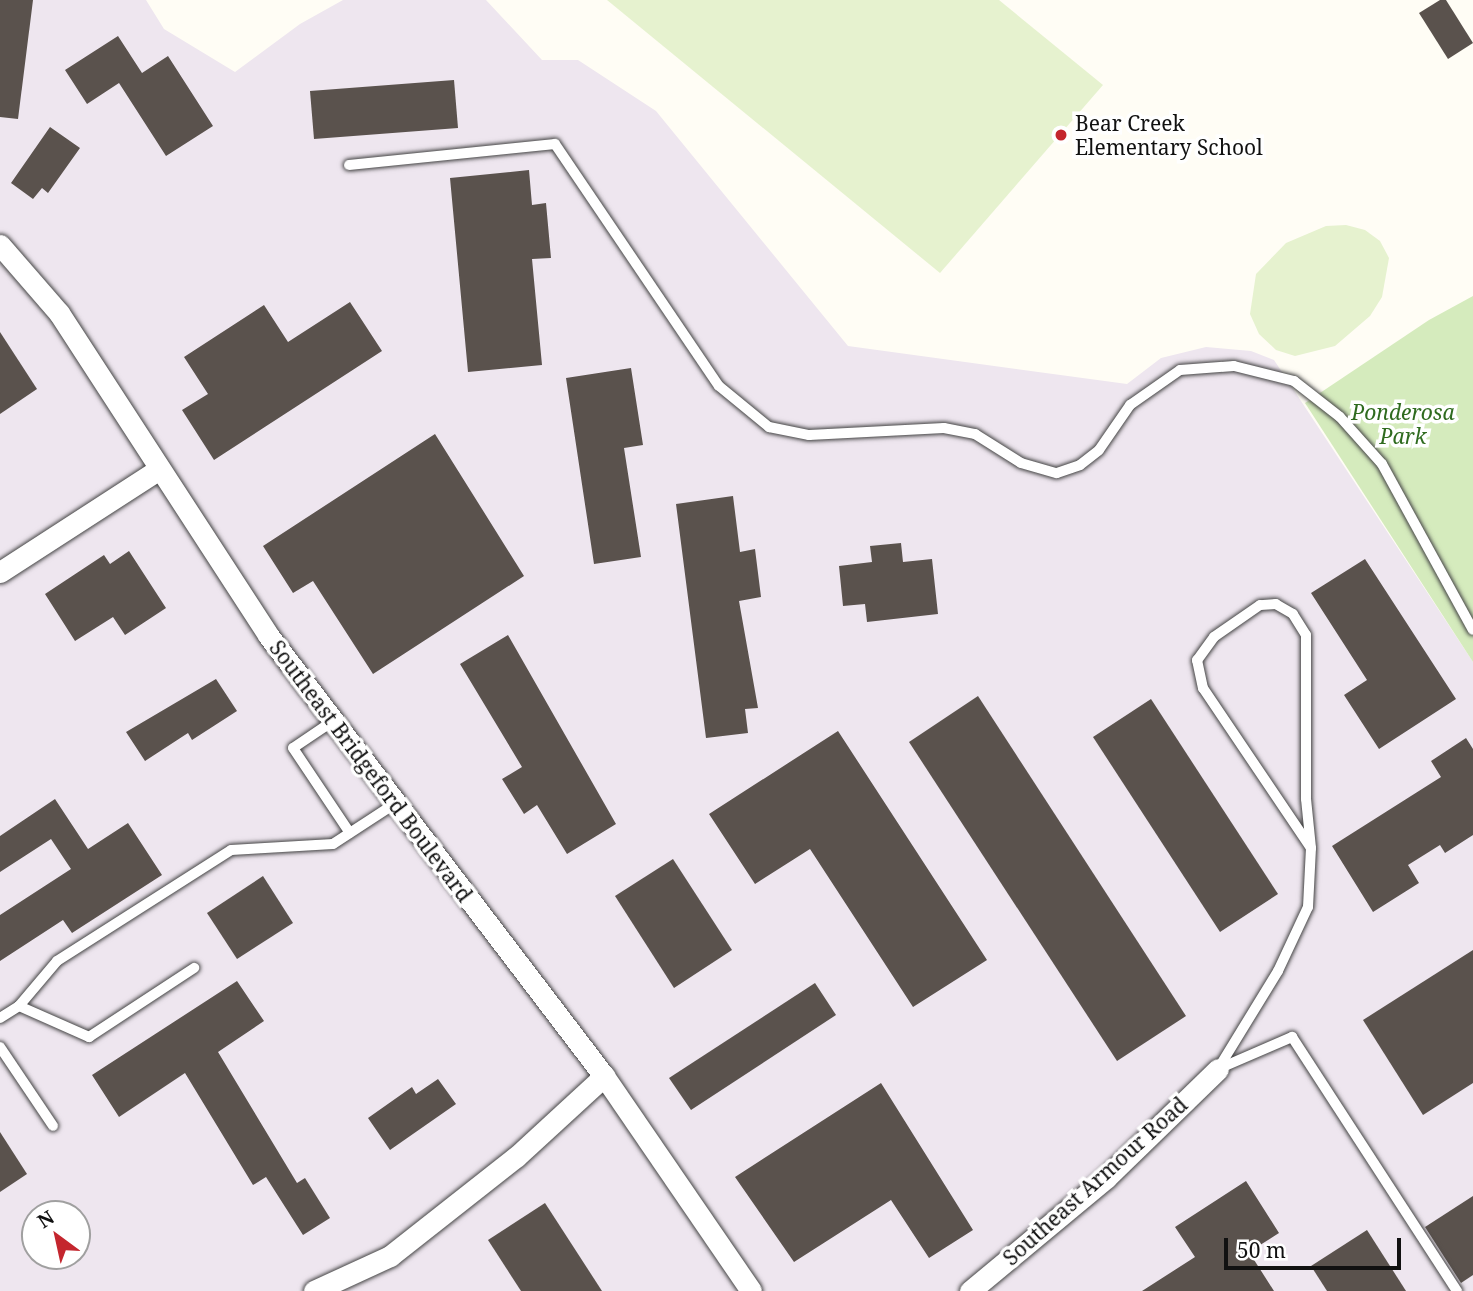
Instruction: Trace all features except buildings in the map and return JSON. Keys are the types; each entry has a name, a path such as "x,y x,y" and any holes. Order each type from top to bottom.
{"street":[{"name":"Southeast Bridgeford Boulevard","path":"0,245 59,313 268,635 604,1076 751,1291"},
{"path":"0,572 159,469"},
{"name":"Southeast Armour Road","path":"970,1291 1106,1178 1218,1069"},
{"path":"314,1291 390,1256 516,1157 604,1076"}],"lane":[{"path":"349,165 555,144 719,386 769,427 809,435 944,428 975,434 1021,463 1057,473 1080,465 1099,450 1130,405 1180,370 1234,366 1294,381 1340,418 1382,464 1473,631"},
{"path":"1218,1069 1278,971 1308,907 1311,848 1306,799 1306,635 1293,614 1276,604 1260,605 1213,637 1197,660 1203,688 1311,848"},
{"path":"334,721 293,748 350,833"},
{"path":"0,1018 19,1006 57,961 231,850 333,844 396,803"},
{"path":"19,1006 89,1037 194,968"},
{"path":"1218,1069 1292,1037 1457,1291"},
{"path":"0,1046 53,1126"}],"shaded area":[{"path":"0,0 146,0 164,29 235,72 300,24 343,0 486,0 542,60 578,60 656,111 848,346 1127,384 1161,358 1206,347 1251,351 1274,360 1473,662 1473,1291 0,1291"}],"green space":[{"path":"607,0 999,0 1103,85 940,273"},
{"path":"1346,225 1365,230 1380,241 1389,258 1382,297 1370,316 1335,346 1295,356 1276,350 1259,334 1250,314 1256,274 1286,243 1326,226"},
{"name":"Ponderosa Park","path":"1473,296 1473,662 1305,403 1429,320"}],"place":[{"name":"Bear Creek Elementary School","path":"1061,135"}]}
